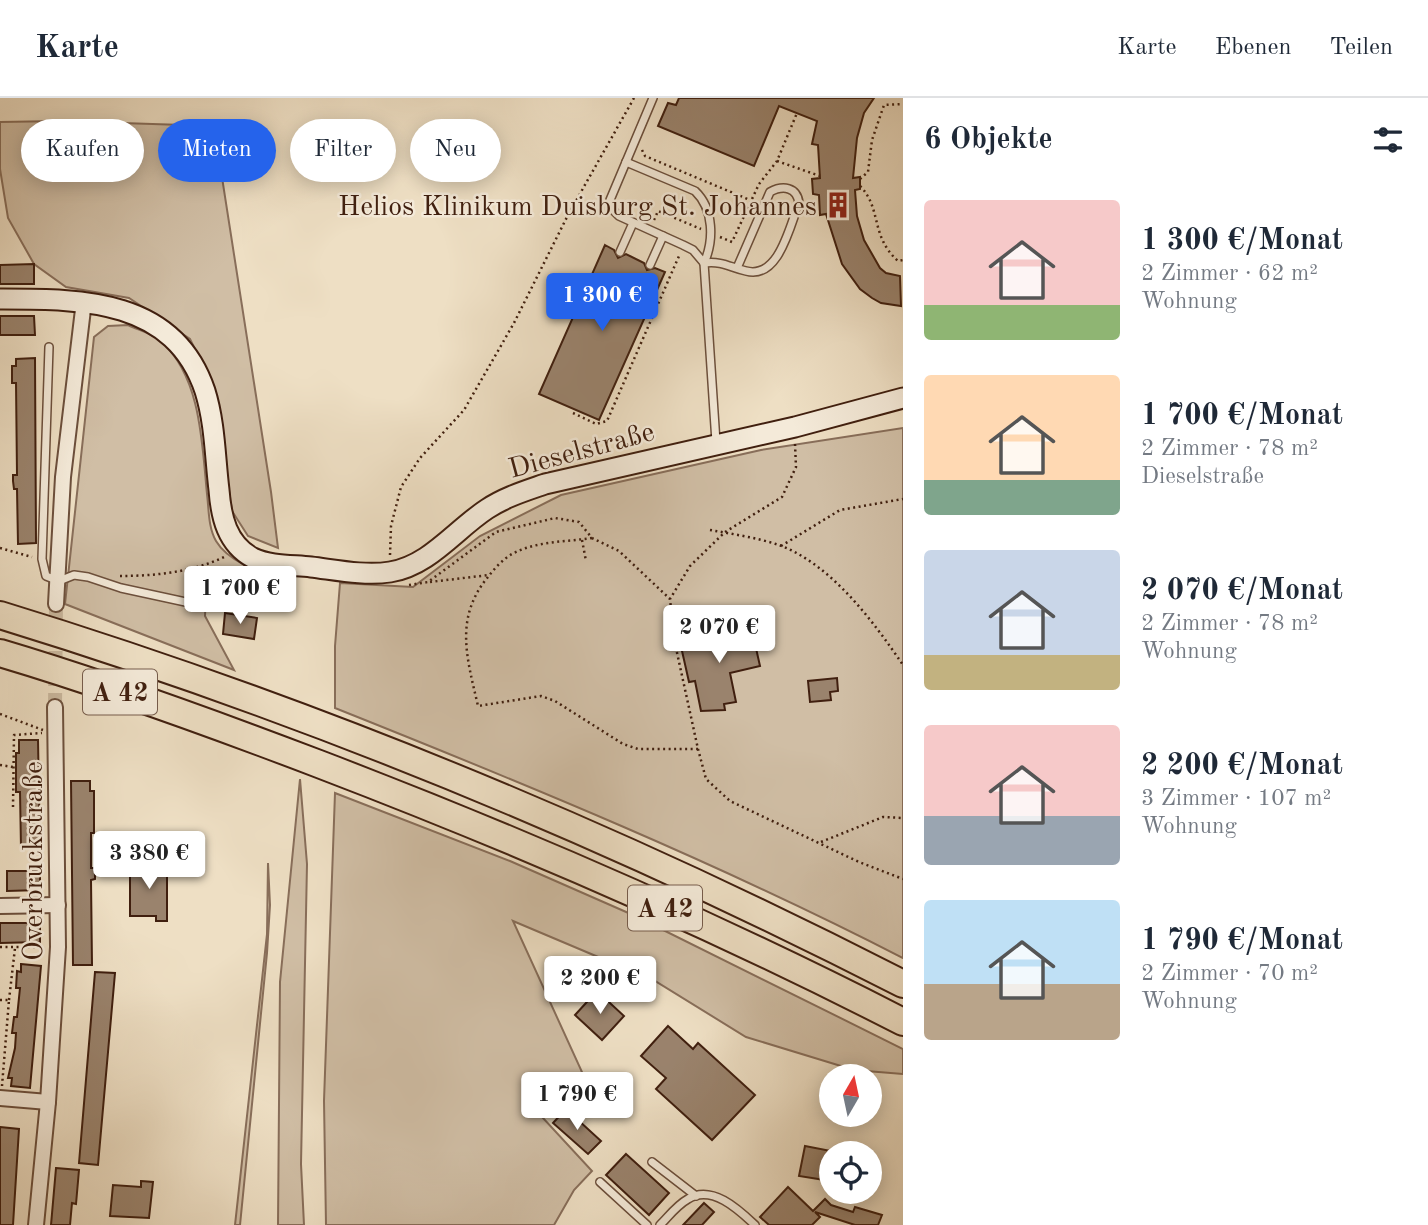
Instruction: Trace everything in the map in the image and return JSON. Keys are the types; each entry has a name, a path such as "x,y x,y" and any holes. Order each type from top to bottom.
{"highway":[{"name":"A 42","path":"0,615 244,697 427,768 558,822 795,929 903,984"},
{"name":"A 42","path":"0,653 239,733 422,803 792,965 903,1022"}],"street":[{"path":"0,299 84,301 134,314 175,339 195,365 212,421 221,513 229,536 241,549"},
{"path":"56,604 63,477 84,301"},
{"name":"Dieselstraße","path":"241,549 252,557 278,564 390,572 413,565 506,498 545,484 795,427 903,398"},
{"name":"Overbruckstraße","path":"36,1225 48,1102 58,947 55,707"},
{"path":"0,906 58,905"},
{"path":"1,1098 48,1102"}],"lane":[{"path":"653,98 610,200 611,208 619,216 693,250 704,263"},
{"path":"626,162 695,191 704,199 711,247 704,263 716,443"},
{"path":"704,263 720,261 737,268 754,273 773,263 799,203 798,196 790,189 780,187 770,192 737,268"},
{"path":"620,252 633,223"},
{"path":"650,265 663,236"},
{"path":"49,347 41,559 46,576 59,581 74,575 88,577 121,588 204,606"},
{"path":"652,1162 696,1196 730,1202 755,1225"},
{"path":"600,1182 648,1225"},
{"path":"660,1225 682,1203 696,1196"}],"path":[{"path":"489,575 403,586 390,572 391,526 401,486 420,458 464,410 514,323 568,215 634,98"},
{"path":"860,179 868,172 872,140 884,105 903,104"},
{"path":"652,223 658,211 732,242 750,200 777,161 797,113"},
{"path":"645,142 642,153 645,156 750,200"},
{"path":"777,161 820,176"},
{"path":"860,186 868,194 878,232 886,250 898,261 903,260"},
{"path":"573,413 596,424 607,421 684,245"},
{"path":"795,427 796,467 782,497 726,533 690,566 670,598 674,639 698,749 706,779 730,801 859,862 903,878"},
{"path":"781,546 840,510 903,499"},
{"path":"428,582 496,532 555,518 579,522 592,538 619,551 670,598"},
{"path":"710,530 781,546 816,567 859,605 903,665"},
{"path":"592,538 547,542 512,554 477,590 465,625 467,657 478,706 541,696 555,701 623,744 638,749 698,749"},
{"path":"582,540 586,561"},
{"path":"0,548 41,559"},
{"path":"88,577 162,574 209,565 241,549"},
{"path":"0,714 49,733 14,735 13,807"},
{"path":"0,765 13,767"},
{"path":"821,842 883,817 903,818"},
{"path":"0,947 58,947"},
{"path":"1,1098 15,947"},
{"path":"0,1000 9,1000"}],"shaded area":[{"path":"0,122 21,122 21,182 144,182 144,124 158,124 158,182 223,182 278,548 248,536 232,511 215,390 190,339 129,298 66,287 34,264 8,218 0,169"},
{"path":"128,325 159,339 175,357 185,374 201,433 209,518 216,541 228,554 245,565 280,577 277,604 206,593 205,616 234,670 65,604 94,337 108,326"},
{"path":"903,428 903,958 693,857 335,708 335,646 340,583 413,587 480,536 561,495 761,450"},
{"path":"300,779 307,864 301,1164 304,1225 278,1225 280,982"},
{"path":"335,793 510,861 633,915 903,1049 903,1074 882,1072 882,1064 834,1064 746,1037 655,981 513,921 582,1072 530,1104 592,1171 574,1190 554,1225 326,1225 324,1101"},
{"path":"268,863 270,905 267,953 240,1225 235,1225 267,934"}],"building":[{"path":"679,98 874,98 864,113 857,138 853,178 860,177 860,189 855,190 857,216 864,240 880,268 886,273 900,276 901,306 881,303 872,298 860,289 842,264 826,214 820,215 819,195 813,194 812,179 820,178 818,145 812,144 817,121 779,106 754,166 658,126 668,103 676,105"},
{"path":"605,245 614,250 618,258 626,254 644,263 647,270 655,268 665,272 599,420 539,394"},
{"path":"34,264 34,284 0,284 0,265"},
{"path":"0,316 34,316 35,335 0,335"},
{"path":"35,358 36,543 18,544 17,489 14,489 13,481 13,475 17,475 16,383 12,383 12,366 16,366 16,359"},
{"path":"225,613 257,618 254,639 223,634"},
{"path":"751,626 760,666 730,673 736,702 724,704 725,710 701,711 695,681 689,682 680,642"},
{"path":"837,678 838,691 830,692 831,700 810,702 808,681"},
{"path":"19,740 38,740 40,848 21,848 20,792 16,792 16,753 19,753"},
{"path":"71,781 90,781 90,791 94,791 94,833 91,833 91,868 95,868 95,879 91,880 92,965 73,965"},
{"path":"130,864 167,864 167,921 156,921 156,916 130,916"},
{"path":"7,871 40,871 40,890 7,891"},
{"path":"0,923 40,923 40,942 0,943"},
{"path":"21,964 41,966 30,1088 11,1086 12,1078 8,1078 15,1048 16,1033 12,1033 14,1017 17,1017 20,988 16,988 17,971 21,972"},
{"path":"95,972 115,973 98,1165 79,1163"},
{"path":"597,991 624,1016 602,1040 575,1015"},
{"path":"668,1026 693,1049 698,1043 755,1095 712,1140 656,1089 666,1078 641,1056"},
{"path":"566,1109 601,1141 588,1154 553,1123"},
{"path":"0,1127 19,1129 13,1225 0,1225"},
{"path":"805,1146 819,1149 819,1179 799,1176"},
{"path":"626,1154 669,1193 649,1215 606,1175"},
{"path":"56,1168 79,1170 76,1204 72,1203 70,1225 51,1225"},
{"path":"141,1181 153,1182 149,1218 110,1216 113,1185 141,1187"},
{"path":"788,1187 813,1211 820,1204 830,1204 853,1212 855,1207 882,1215 878,1225 855,1225 815,1212 820,1217 812,1225 769,1225 760,1217"},
{"path":"704,1203 714,1212 702,1225 683,1225"}],"tunnel":[{"path":"55,707 56,604"}],"place":[{"name":"Helios Klinikum Duisburg St. Johannes","path":"838,205"}]}
